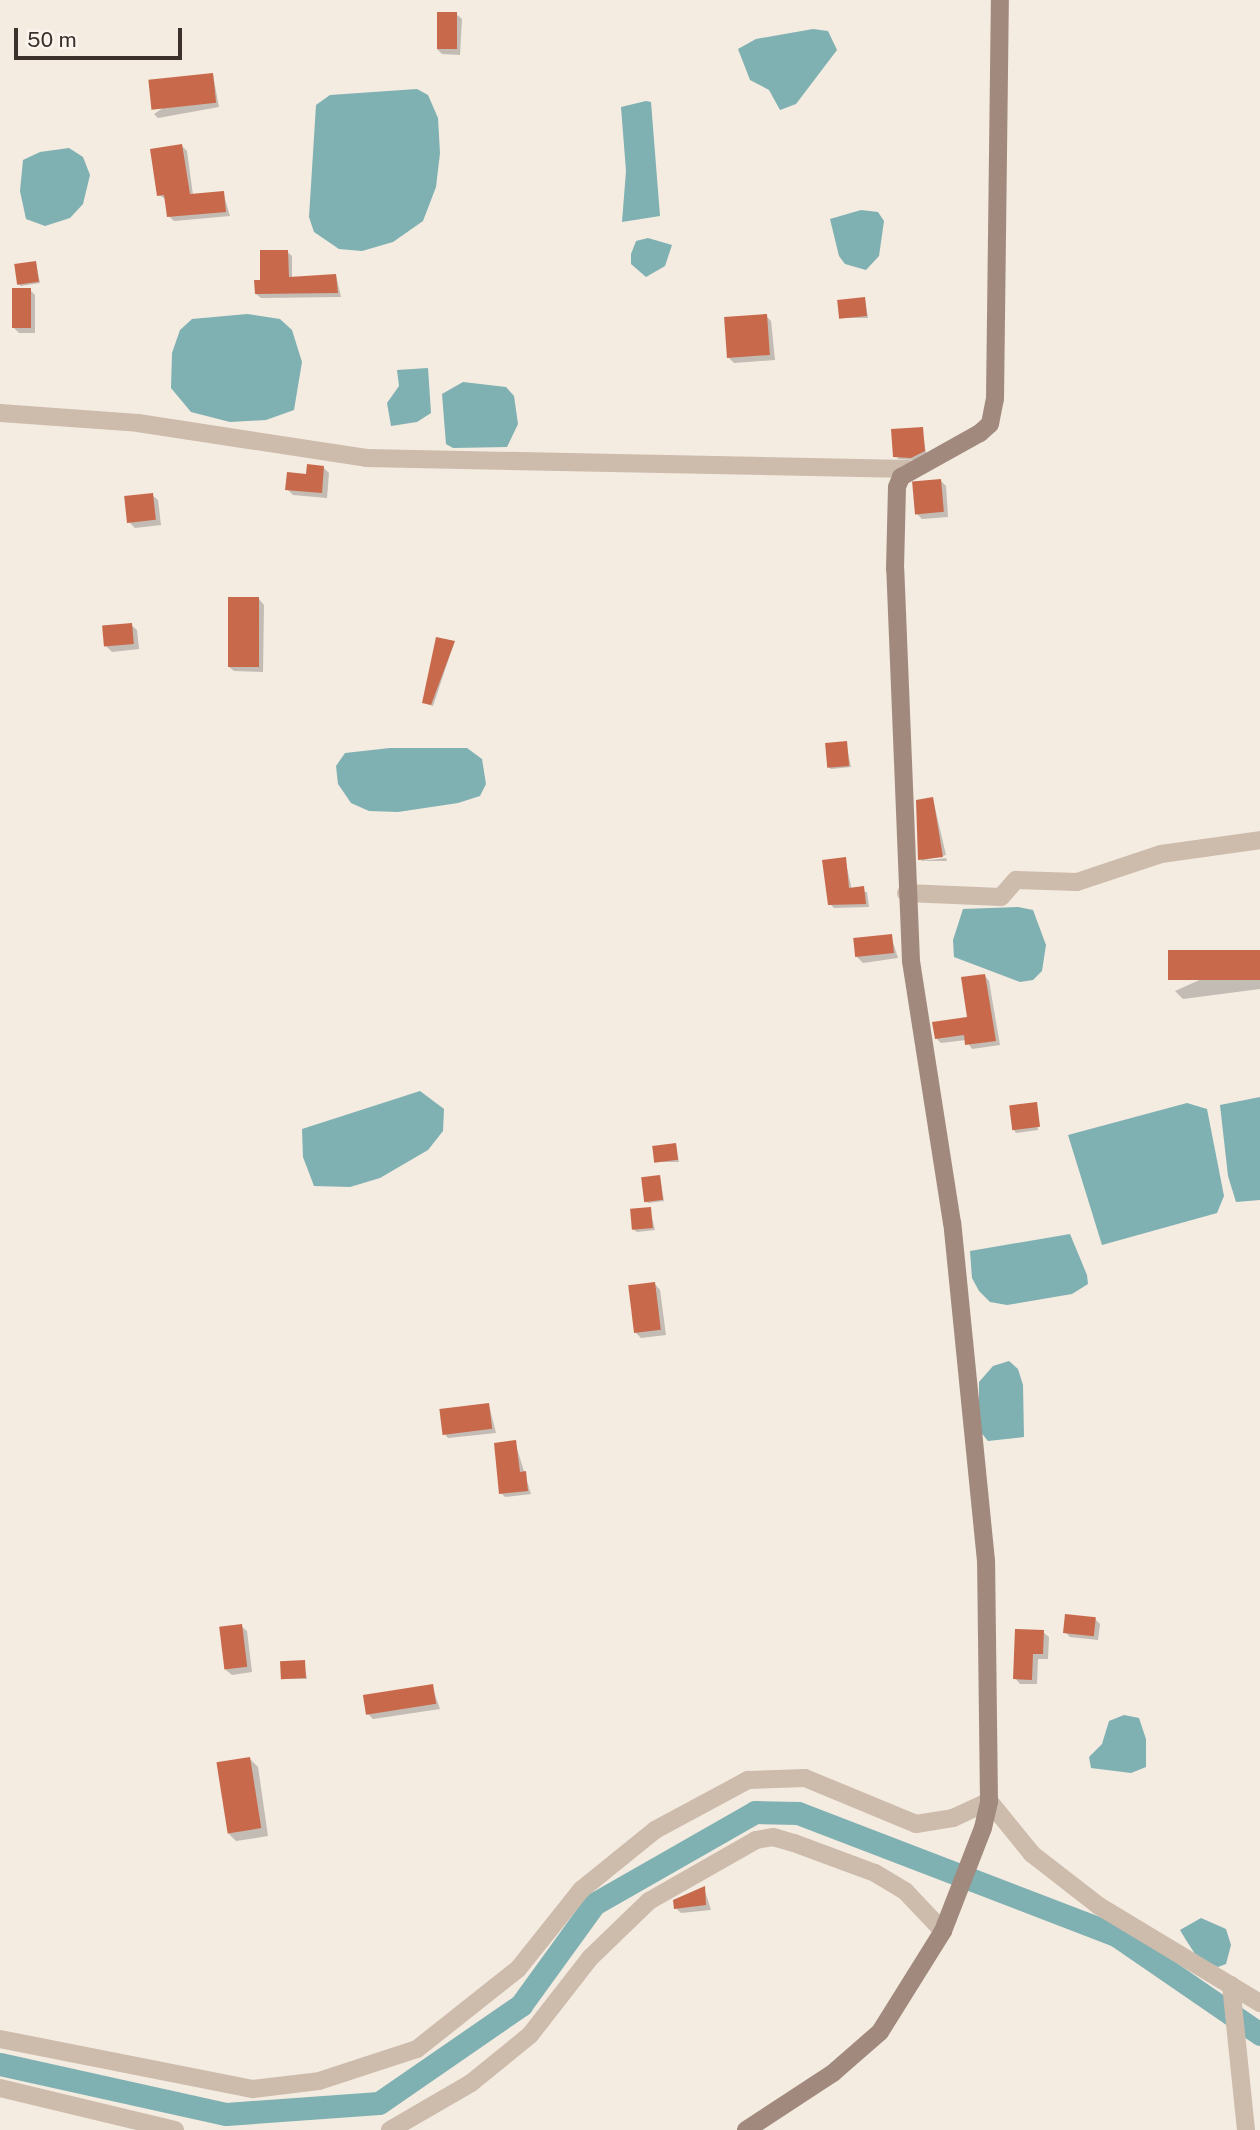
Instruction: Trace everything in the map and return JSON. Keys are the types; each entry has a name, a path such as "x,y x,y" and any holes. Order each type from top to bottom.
{"main road":[{"path":"746,2130 833,2073 880,2032 945,1927 983,1828 989,1801 986,1560 952,1223 920,1032 906,893 895,569 897,487 909,469 980,433 989,424 995,399 1000,0"}],"street":[{"path":"0,413 138,423 366,458 909,469"},
{"path":"906,893 1001,897 1016,880 1077,882 1161,854 1260,840"},
{"path":"0,2039 253,2089 319,2081 418,2049 518,1969 581,1890 655,1830 748,1780 805,1778 916,1824 953,1818 989,1801 1032,1854 1099,1906 1260,2003"},
{"path":"390,2130 471,2083 530,2035 590,1958 649,1901 756,1840 772,1837 794,1843 875,1873 905,1891 945,1927"},
{"path":"1231,1985 1246,2130"},
{"path":"0,2088 175,2130"}],"water":[{"path":"813,29 828,31 837,50 796,104 780,110 769,90 750,80 738,49 756,39"},
{"path":"417,89 428,95 438,118 440,153 436,187 423,221 393,242 362,251 339,249 314,232 309,217 316,105 330,95"},
{"path":"651,102 660,216 622,222 626,171 621,107"},
{"path":"69,148 83,157 90,175 83,204 70,218 45,226 26,219 20,191 23,160 40,152"},
{"path":"861,210 878,212 884,221 879,256 866,270 845,264 839,256 830,219"},
{"path":"648,238 672,245 665,266 646,277 631,264 631,254 636,241"},
{"path":"247,314 280,319 292,330 302,362 294,410 266,420 230,422 191,412 171,388 172,353 180,330 192,319"},
{"path":"428,368 431,413 417,422 391,426 387,403 399,386 397,370"},
{"path":"463,382 506,387 514,396 518,424 507,447 453,448 446,444 442,394"},
{"path":"390,748 467,748 482,759 486,784 480,796 458,803 398,812 369,811 351,803 338,784 336,766 345,753"},
{"path":"1018,907 1033,910 1046,945 1042,971 1033,980 1020,982 954,957 953,940 963,909"},
{"path":"420,1091 444,1109 443,1131 428,1150 380,1178 350,1187 314,1186 303,1157 302,1129"},
{"path":"1260,1097 1260,1200 1236,1202 1228,1176 1220,1105"},
{"path":"1187,1103 1207,1109 1224,1196 1217,1213 1102,1245 1068,1135"},
{"path":"1070,1234 1087,1275 1088,1284 1072,1294 1007,1305 990,1302 979,1291 972,1278 970,1251"},
{"path":"1009,1361 1018,1369 1023,1385 1024,1437 988,1441 979,1430 979,1382 993,1366"},
{"path":"1124,1715 1139,1718 1146,1739 1146,1767 1131,1773 1091,1768 1089,1757 1102,1744 1109,1721"},
{"path":"1201,1918 1226,1929 1231,1945 1226,1964 1218,1967 1197,1957 1180,1930"}],"building":[{"path":"437,12 457,12 457,49 437,49"},
{"path":"213,73 216,103 151,110 148,80"},
{"path":"182,144 190,194 224,191 226,212 167,217 164,195 157,196 150,149"},
{"path":"260,250 288,250 289,277 336,274 338,293 255,294 254,280 260,280"},
{"path":"36,261 39,282 17,285 14,264"},
{"path":"12,288 31,288 31,328 12,328"},
{"path":"865,297 867,316 839,319 837,300"},
{"path":"767,314 770,355 727,358 724,317"},
{"path":"923,427 925,451 911,458 893,457 891,429"},
{"path":"307,464 324,466 322,493 285,490 287,472 306,474"},
{"path":"941,479 944,512 915,514 912,482"},
{"path":"153,493 156,520 127,523 124,496"},
{"path":"228,597 259,597 259,667 228,667"},
{"path":"132,623 134,644 104,647 102,626"},
{"path":"436,637 455,641 431,705 422,703"},
{"path":"847,741 849,766 827,768 825,743"},
{"path":"933,797 943,857 918,860 916,800"},
{"path":"846,857 849,888 864,886 866,904 828,905 822,860"},
{"path":"892,934 894,953 855,957 853,938"},
{"path":"1168,950 1260,950 1260,980 1168,980"},
{"path":"985,974 996,1041 965,1045 964,1035 935,1039 932,1022 967,1017 961,977"},
{"path":"1037,1102 1040,1127 1012,1130 1009,1105"},
{"path":"676,1143 678,1160 654,1163 652,1146"},
{"path":"660,1175 663,1200 644,1202 641,1177"},
{"path":"651,1207 653,1228 632,1230 630,1209"},
{"path":"655,1282 661,1330 634,1333 628,1285"},
{"path":"489,1403 492,1429 443,1435 439,1409"},
{"path":"516,1440 520,1472 526,1471 528,1491 499,1494 494,1443"},
{"path":"1065,1614 1096,1617 1094,1636 1063,1633"},
{"path":"242,1624 247,1667 224,1669 219,1627"},
{"path":"1015,1629 1044,1630 1043,1654 1033,1654 1032,1680 1013,1679"},
{"path":"305,1660 306,1678 281,1679 280,1661"},
{"path":"433,1684 436,1704 366,1715 363,1695"},
{"path":"250,1757 261,1828 228,1833 216,1762"},
{"path":"705,1886 706,1905 674,1909 673,1900"}],"waterway":[{"path":"0,2064 226,2114 379,2103 521,2005 594,1904 755,1812 798,1813 1116,1935 1260,2034"}]}
